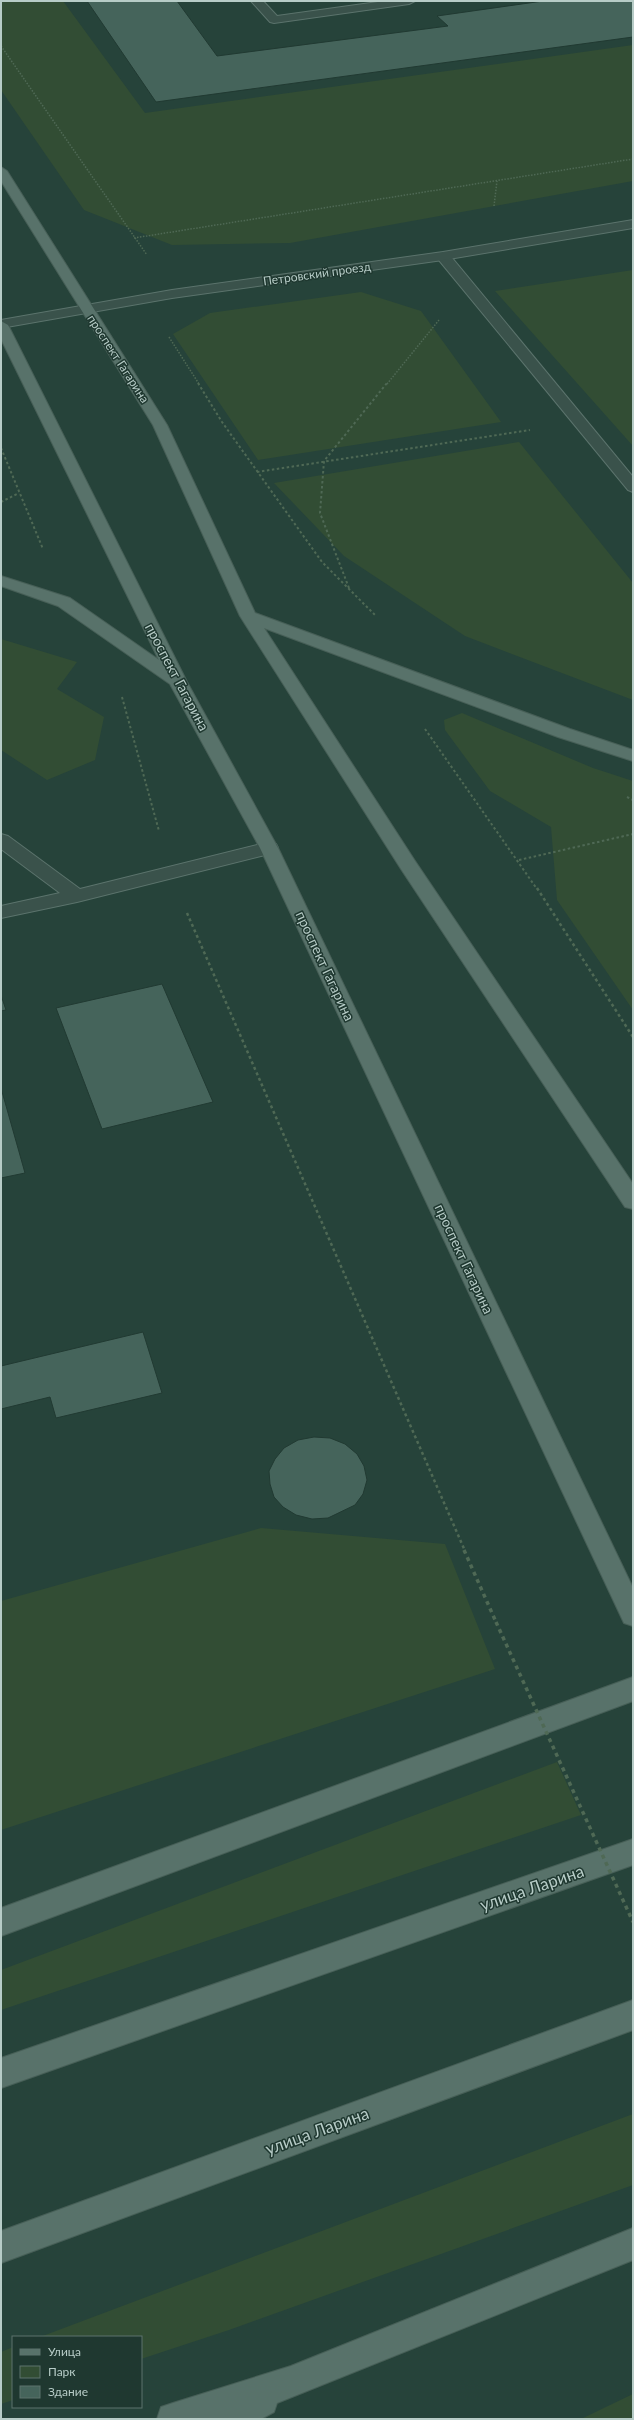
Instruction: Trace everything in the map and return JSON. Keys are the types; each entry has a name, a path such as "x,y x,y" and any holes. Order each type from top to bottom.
{"main road":[{"name":"проспект Гагарина","path":"1,171 160,425 248,616 408,865 633,1201"},
{"name":"проспект Гагарина","path":"1,324 178,682 269,848 633,1615"},
{"path":"1,581 64,602 178,682"},
{"path":"248,616 445,688 564,734 633,756"},
{"path":"1,1922 633,1689"},
{"name":"улица Ларина","path":"1,2073 633,1852"},
{"name":"улица Ларина","path":"1,2247 633,2016"},
{"path":"173,2419 291,2382 633,2244"},
{"path":"230,2419 291,2382"}],"street":[{"path":"257,1 274,20 409,1"},
{"name":"Петровский проезд","path":"1,324 172,294 443,256 633,224"},
{"path":"443,256 633,487"},
{"path":"1,840 77,896"},
{"path":"1,912 77,896 269,848"}],"path":[{"path":"1,46 134,238 188,320 176,327 169,336 222,422 322,562 380,620"},
{"path":"134,238 633,159"},
{"path":"350,590 320,513 324,462 467,286"},
{"path":"257,472 578,422"},
{"path":"1,448 64,602"},
{"path":"1,502 20,493"},
{"path":"445,688 424,704 419,720 519,860 633,1037"},
{"path":"121,694 170,873 496,1622 633,1922"},
{"path":"519,860 633,834"}],"green space":[{"path":"1,1 63,1 145,113 633,45 633,181 290,243 172,245 84,210 1,90"},
{"path":"633,270 633,446 495,291"},
{"path":"361,292 421,311 501,422 258,460 173,334 210,313"},
{"path":"519,442 633,583 633,700 465,636 344,556 274,483"},
{"path":"1,639 77,662 57,689 104,717 95,760 47,780 1,750"},
{"path":"462,713 593,768 633,781 633,1010 557,900 551,827 490,791 445,730 444,720"},
{"path":"261,1528 445,1544 495,1669 1,1830 1,1601"},
{"path":"557,1762 581,1815 1,2010 1,1970"},
{"path":"633,2114 633,2185 229,2330 142,2359 142,2336 43,2336"},
{"path":"12,2347 12,2400 1,2404 1,2352"},
{"path":"633,2394 633,2419 581,2419"}],"building":[{"path":"87,1 177,1 217,56 448,26 437,16 543,1 633,1 633,37 156,102"},
{"path":"162,984 213,1102 102,1129 56,1008"},
{"path":"1,995 6,1010 1,1011"},
{"path":"1,1088 25,1173 1,1178"},
{"path":"143,1332 162,1393 56,1418 50,1397 1,1409 1,1366"},
{"path":"314,1437 330,1438 345,1444 357,1454 364,1466 367,1480 363,1494 355,1505 328,1518 312,1519 296,1515 283,1507 274,1497 270,1484 269,1471 275,1459 284,1448 298,1440"}]}
